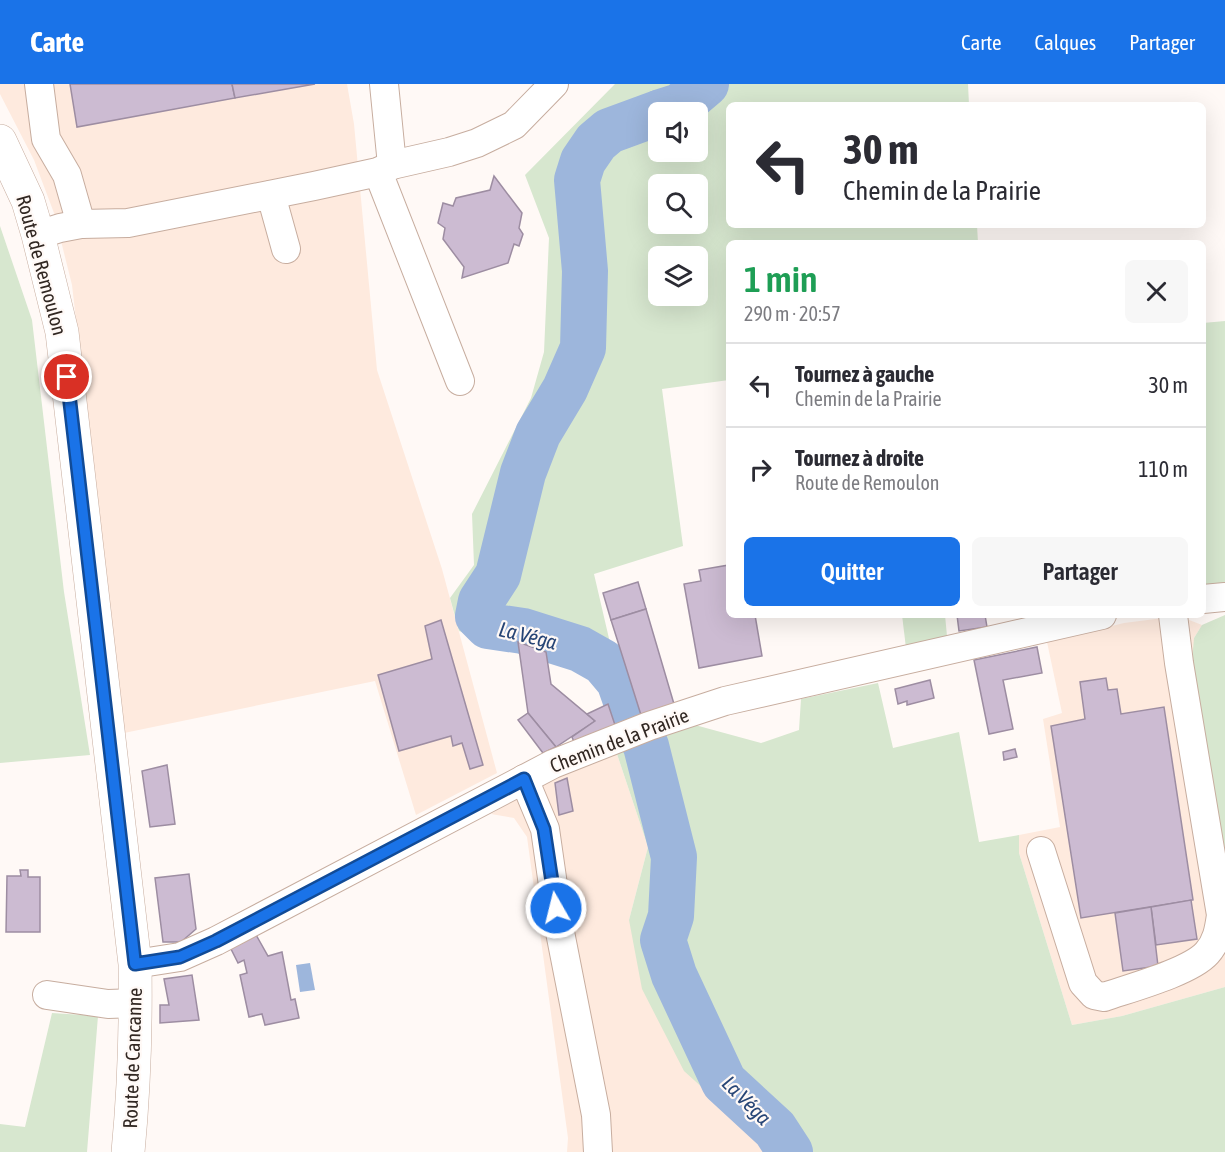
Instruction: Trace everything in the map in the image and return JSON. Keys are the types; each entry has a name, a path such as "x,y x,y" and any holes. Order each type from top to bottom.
{"main road":[{"name":"Route de Remoulon","path":"0,141 28,201 62,332 135,964"},
{"name":"Route de Cancanne","path":"128,1152 133,1103 135,964"}],"street":[{"path":"39,84 46,139 68,175 81,224"},
{"path":"384,84 385,168 460,381"},
{"path":"38,235 81,224 128,223 271,195 448,152 486,138 514,124 554,84"},
{"path":"271,195 286,249"},
{"path":"1206,599 1225,597"},
{"name":"Chemin de la Prairie","path":"135,964 180,957 216,941 554,764 649,726 725,701 1089,618"},
{"path":"1041,851 1083,983 1094,995 1104,997 1179,971 1206,954 1218,935 1221,915 1173,618"},
{"path":"524,779 544,829 559,927 596,1115 598,1152"},
{"path":"47,995 108,1004 136,1003"}],"shaded area":[{"path":"0,84 347,84 354,124 377,370 442,569 497,773 416,815 375,681 124,733 72,285 54,213 34,160 0,94"},
{"path":"1184,618 1202,625 1194,638 1225,894 1225,987 1122,1016 1072,1025 1019,853 1019,835 1060,827 1043,719 1062,713 1047,642 1124,623"},
{"path":"616,751 648,847 629,920 769,1148 769,1152 567,1152 568,1138 527,837 514,818 491,814 550,779"}],"green space":[{"path":"615,84 968,84 969,102 726,102 726,228 977,228 978,240 726,240 726,380 662,389 683,546 594,574 614,660 588,639 520,616 502,647 459,631 450,598 474,565 472,514 531,398 544,352 549,238 525,175"},
{"path":"0,226 32,320 64,592 90,755 0,763"},
{"path":"1225,321 1225,584 1206,585 1206,323"},
{"path":"1225,615 1225,894 1191,672 1194,638 1202,625"},
{"path":"902,618 945,618 947,636 906,648"},
{"path":"878,683 893,748 959,732 979,842 1019,835 1019,853 1072,1025 1122,1016 1225,987 1225,1152 769,1152 769,1148 684,1071 642,989 629,920 648,847 616,751 695,725 761,743 799,730 801,699"},
{"path":"52,1013 98,1016 87,1152 0,1152 0,1124 25,1127"}],"water":[{"path":"310,963 315,990 300,992 296,965"}],"building":[{"path":"70,84 232,84 235,98 77,127"},
{"path":"232,84 315,84 235,98"},
{"path":"494,176 522,213 519,228 523,234 519,246 514,244 508,263 462,278 464,267 443,239 445,228 438,223 443,203 453,206 456,198 490,190"},
{"path":"726,566 726,618 756,618 762,656 699,668 684,584 701,581 699,570"},
{"path":"638,582 646,609 611,620 603,593"},
{"path":"646,609 674,704 641,715 611,620"},
{"path":"957,618 986,618 987,627 959,631"},
{"path":"441,620 483,765 470,769 462,743 453,746 451,736 399,751 378,675 432,659 425,626"},
{"path":"518,642 546,652 551,684 595,721 556,747 528,713"},
{"path":"1037,647 1042,673 1003,680 1013,729 989,734 974,660"},
{"path":"1106,678 1108,690 1117,689 1121,714 1164,707 1193,900 1081,918 1051,726 1085,719 1080,682"},
{"path":"930,680 934,698 907,705 907,701 898,704 895,689"},
{"path":"608,704 615,725 574,742 572,737 595,721 587,714"},
{"path":"528,713 556,747 543,753 518,720"},
{"path":"1015,749 1017,757 1004,760 1003,752"},
{"path":"167,765 175,824 150,827 142,771"},
{"path":"567,778 573,811 559,815 555,783"},
{"path":"20,870 28,870 28,877 40,877 40,932 6,932 7,876 21,876"},
{"path":"189,874 196,929 181,942 163,942 155,878"},
{"path":"1191,900 1197,939 1156,945 1151,907"},
{"path":"1151,907 1158,966 1123,971 1115,913"},
{"path":"255,933 268,956 282,952 291,1000 295,999 299,1018 265,1025 262,1014 249,1017 240,975 247,973 244,960 238,963 230,947"},
{"path":"192,975 199,1020 160,1023 160,1005 169,1005 164,979"}],"waterway":[{"name":"La Véga","path":"685,102 706,84"},
{"name":"La Véga","path":"648,117 609,131 596,142 583,161 577,180 585,271 583,348 565,389 538,434 523,473 498,575 481,601 478,616 488,626 523,631 580,649 603,662 619,681 633,721 646,746 674,857 671,916 663,940 674,975 724,1082 775,1129 790,1152"}],"route":[{"path":"67,377 135,964 180,957 216,941 524,779 544,829 556,908"}]}
